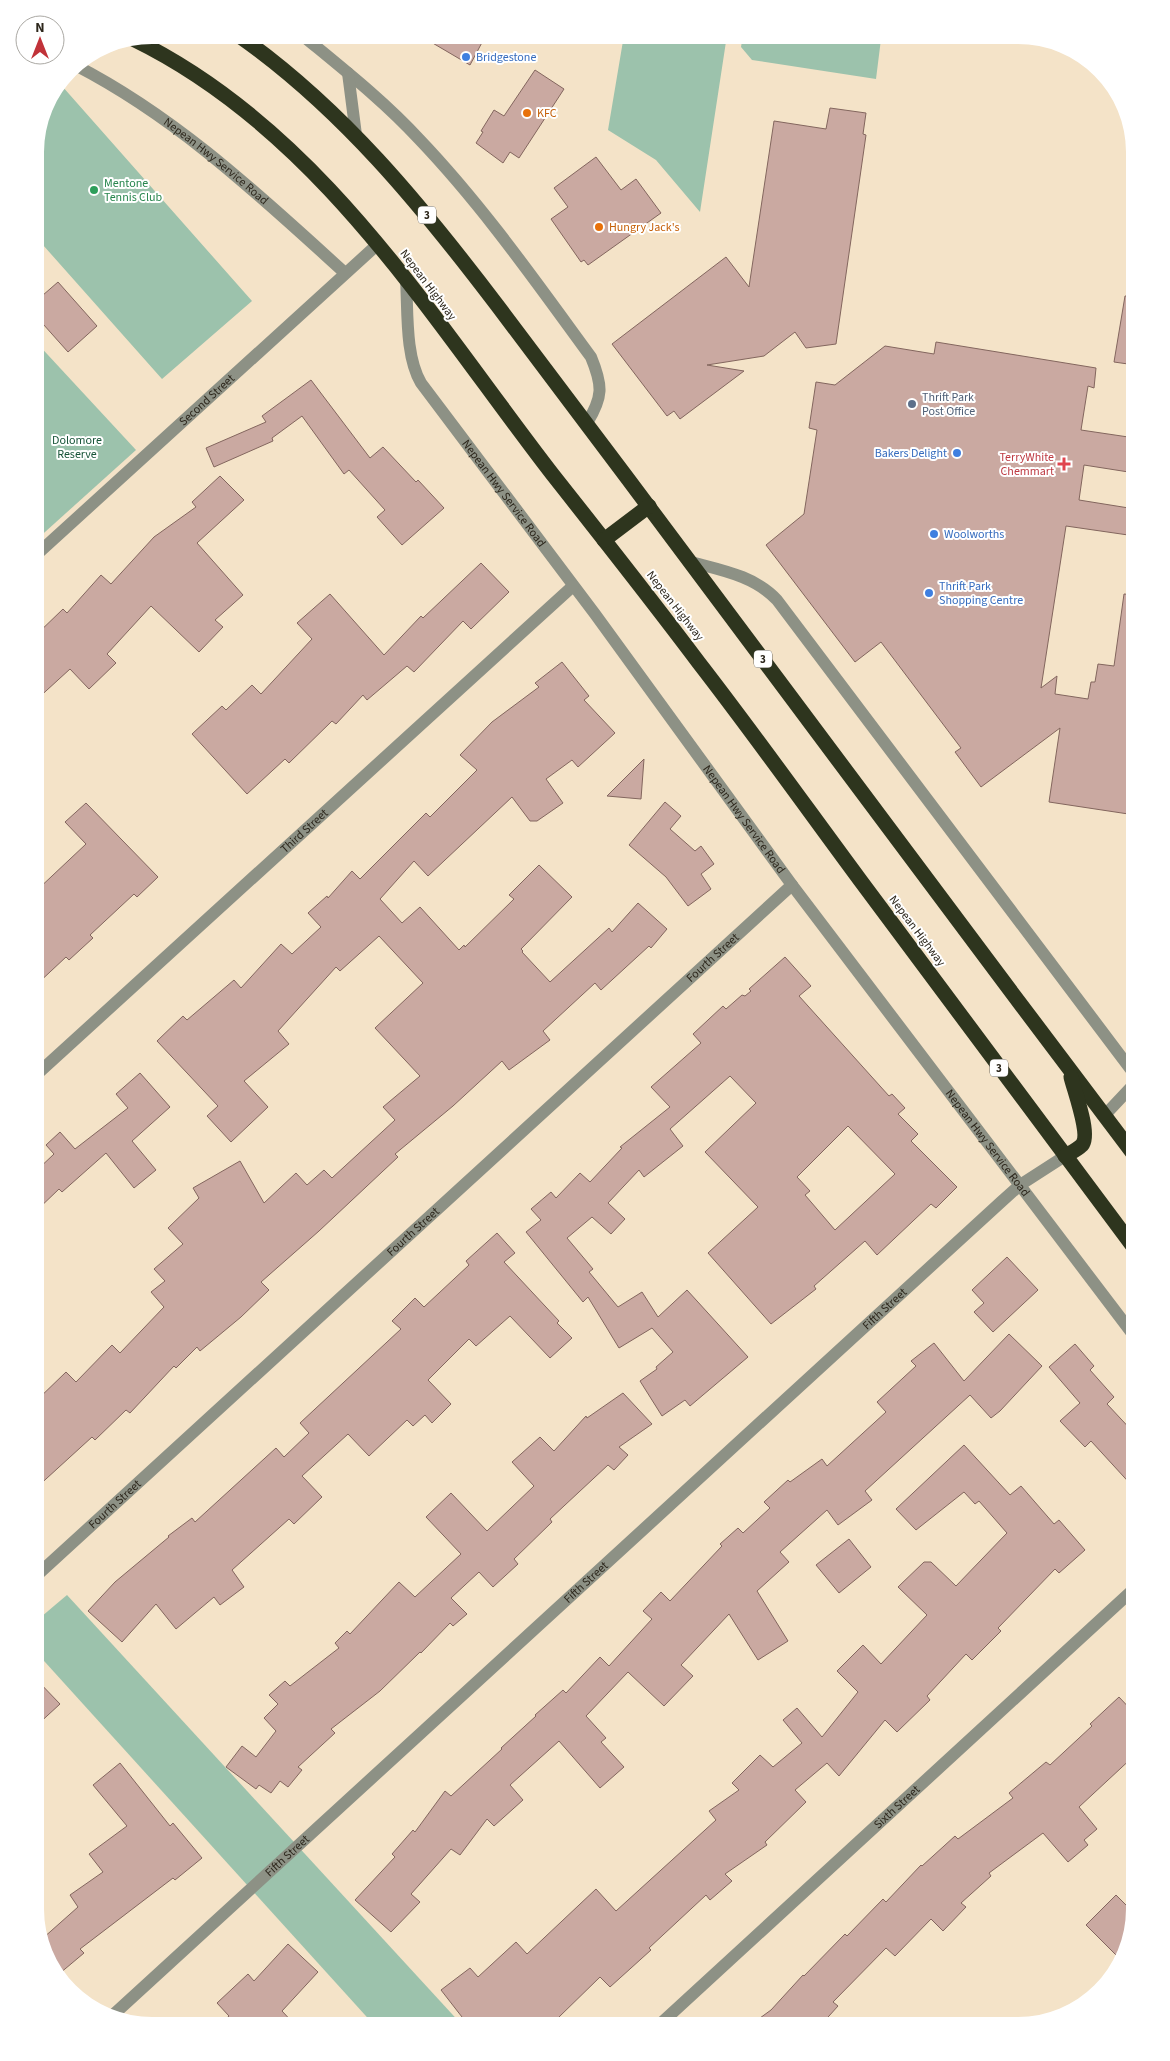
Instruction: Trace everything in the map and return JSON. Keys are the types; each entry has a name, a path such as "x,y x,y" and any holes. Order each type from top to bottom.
{"highway":[{"name":"Nepean Highway","path":"143,44 192,71 248,113 308,166 378,244 511,420 700,664 1126,1237"},
{"name":"3","path":"250,44 321,101 356,135 443,234 587,423 1126,1144"},
{"path":"604,540 649,506"},
{"path":"1065,1156 1082,1145 1084,1139 1084,1125 1069,1068"}],"street":[{"path":"313,44 348,73 418,137 477,205 591,357 597,374 600,397 587,423"},
{"name":"Nepean Hwy Service Road","path":"83,69 131,96 192,139 252,188 345,273"},
{"path":"348,73 356,135"},
{"name":"Second Street","path":"44,548 378,244"},
{"name":"Nepean Hwy Service Road","path":"406,279 411,347 415,370 421,384 573,586 792,885 1126,1326"},
{"path":"691,562 746,578 767,590 777,600 1126,1063"},
{"name":"Third Street","path":"44,1068 573,586"},
{"name":"Fourth Street","path":"44,1569 792,885"},
{"path":"1104,1116 1126,1093"},
{"name":"Fifth Street","path":"117,2012 1020,1185 1065,1156"},
{"name":"Sixth Street","path":"668,2017 1126,1596"}],"green space":[{"path":"622,44 726,44 700,212 656,160 608,130"},
{"path":"742,44 880,44 876,79 752,60 741,47"},
{"name":"Mentone Tennis Club","path":"65,89 252,301 162,379 44,246 44,145 47,124 58,98"},
{"name":"Dolomore Reserve","path":"44,351 136,450 44,533"},
{"path":"67,1595 455,2017 367,2017 44,1661 44,1614"}],"building":[{"path":"434,44 481,44 470,65"},
{"name":"KFC","path":"535,70 564,89 519,158 510,152 503,163 476,143 494,110 504,116"},
{"path":"830,108 866,113 863,134 866,135 836,344 806,348 795,332 764,356 707,365 744,371 680,419 674,411 667,416 612,344 726,257 749,287 774,121 826,129"},
{"name":"Hungry Jack's","path":"596,157 621,190 636,179 661,213 588,265 584,260 581,262 551,219 568,207 554,188"},
{"path":"58,282 97,326 68,352 44,325 44,294"},
{"path":"1125,296 1126,296 1126,364 1114,362"},
{"name":"Thrift Park Shopping Centre","path":"936,342 1096,368 1094,388 1088,386 1081,430 1126,437 1126,472 1084,465 1079,500 1126,508 1126,535 1066,526 1041,688 1057,676 1055,694 1088,699 1091,682 1095,682 1098,664 1114,666 1124,594 1126,594 1126,814 1049,802 1060,728 981,787 955,752 961,748 881,642 855,662 766,545 804,514 817,430 809,428 816,382 835,385 885,346 934,354"},
{"path":"311,380 370,458 383,447 444,508 402,545 377,517 385,510 349,470 344,474 302,416 272,438 273,441 214,467 206,448 266,422 262,416"},
{"path":"220,476 244,500 197,543 243,595 215,620 223,627 199,652 151,606 107,654 116,663 89,689 70,669 44,693 44,627 63,609 67,613 101,575 111,584 154,537 196,507 192,502"},
{"path":"481,563 509,592 471,629 463,621 414,672 407,666 367,700 363,695 336,724 332,721 289,763 285,759 247,794 192,734 222,706 226,710 252,685 261,694 312,639 297,623 330,594 384,655 421,616 423,618"},
{"path":"562,662 589,696 584,700 615,733 578,767 572,760 546,779 563,803 537,821 530,821 512,797 428,876 414,861 380,899 402,923 420,907 459,950 464,945 465,947 514,899 509,895 539,865 572,897 521,949 550,982 609,928 612,932 638,903 667,929 651,948 649,946 601,990 595,983 543,1031 550,1040 509,1070 502,1061 453,1106 395,1154 398,1157 261,1282 269,1290 241,1317 200,1351 197,1347 176,1368 174,1366 130,1413 126,1410 95,1440 92,1437 44,1481 44,1393 66,1372 76,1382 112,1345 120,1353 164,1307 151,1292 165,1281 154,1269 183,1244 168,1228 199,1198 193,1188 240,1161 264,1203 296,1173 307,1185 324,1170 332,1178 395,1120 383,1107 420,1076 375,1028 423,983 379,936 340,971 336,967 278,1031 289,1044 244,1081 268,1107 231,1142 207,1116 218,1106 157,1041 183,1016 187,1020 234,980 241,988 281,944 292,954 321,927 308,913 327,896 328,898 352,871 360,879 426,813 430,817 477,770 460,755 492,722 539,687 535,683"},
{"path":"644,759 641,799 607,796"},
{"path":"665,802 681,816 670,829 695,851 701,846 714,864 701,874 711,889 688,906 666,877 629,845"},
{"path":"86,803 158,877 137,897 134,894 90,935 93,938 69,960 66,957 44,978 44,884 86,844 65,822"},
{"path":"785,957 811,986 799,996 889,1096 892,1094 905,1108 898,1114 918,1134 911,1141 957,1187 936,1208 931,1204 877,1255 865,1241 814,1286 816,1289 771,1324 708,1253 758,1207 705,1152 756,1103 730,1076 670,1129 683,1146 644,1177 639,1170 608,1203 625,1219 611,1234 592,1217 567,1238 593,1269 589,1272 618,1307 642,1292 658,1317 687,1290 748,1357 690,1406 685,1400 662,1416 640,1381 657,1369 656,1367 673,1352 652,1328 619,1348 588,1297 583,1302 526,1232 541,1220 531,1209 551,1192 556,1198 580,1173 590,1182 622,1148 620,1147 670,1107 651,1087 701,1043 693,1034 723,1006 726,1009 742,995 745,996 751,991 749,989","holes":["848,1126 895,1174 835,1230 805,1195 810,1191 797,1177"]},
{"path":"140,1073 170,1107 132,1141 156,1170 134,1188 106,1153 62,1192 59,1189 44,1203 44,1163 54,1154 46,1145 60,1132 75,1149 128,1108 116,1094"},
{"path":"497,1233 515,1253 504,1262 559,1321 557,1323 572,1338 550,1358 510,1316 476,1346 469,1339 428,1380 451,1404 432,1423 425,1415 413,1426 407,1420 369,1456 348,1434 302,1476 322,1497 294,1524 289,1519 232,1570 244,1587 220,1605 214,1597 176,1629 156,1604 122,1642 88,1611 115,1582 168,1536 192,1518 195,1522 276,1448 284,1457 309,1433 300,1423 401,1329 392,1321 415,1298 424,1307 469,1265 466,1261"},
{"path":"1007,1257 1038,1290 993,1332 974,1312 984,1303 972,1290"},
{"path":"1009,1334 1042,1366 1000,1411 991,1418 970,1395 865,1491 872,1500 838,1525 827,1510 780,1552 789,1562 757,1591 788,1641 758,1660 729,1614 681,1665 693,1676 664,1706 628,1672 586,1716 606,1738 601,1742 624,1767 600,1788 559,1741 510,1785 523,1800 494,1826 487,1819 460,1855 451,1849 411,1894 420,1902 391,1932 355,1900 395,1857 392,1854 413,1830 415,1832 445,1791 451,1796 502,1749 535,1715 563,1690 566,1693 600,1657 609,1666 652,1619 643,1611 661,1592 670,1601 722,1546 720,1544 738,1528 743,1533 770,1508 764,1502 788,1480 790,1482 822,1459 827,1466 886,1412 877,1402 916,1366 911,1361 934,1343 964,1381"},
{"path":"1075,1344 1094,1366 1090,1370 1114,1397 1107,1404 1126,1424 1126,1479 1091,1441 1085,1447 1060,1421 1080,1403 1049,1367"},
{"path":"623,1393 652,1424 619,1447 628,1455 614,1470 608,1465 550,1519 552,1522 514,1559 518,1564 493,1587 479,1572 451,1598 467,1614 453,1626 450,1623 380,1691 331,1729 335,1733 298,1767 302,1770 288,1787 280,1781 271,1793 259,1785 256,1789 226,1767 242,1746 256,1757 276,1731 264,1718 278,1704 269,1695 285,1681 290,1686 339,1648 335,1643 347,1631 350,1634 399,1582 415,1597 461,1554 426,1517 451,1493 487,1531 534,1486 512,1462 540,1437 554,1451 586,1416 587,1418"},
{"path":"964,1445 1010,1495 1021,1486 1054,1524 1059,1520 1085,1550 1059,1573 1055,1569 998,1628 1001,1631 972,1660 966,1654 927,1696 930,1700 897,1732 885,1720 839,1776 827,1763 795,1790 806,1802 765,1842 767,1845 725,1874 732,1881 710,1900 706,1895 649,1948 651,1950 610,1987 600,1977 559,2017 462,2017 441,1990 470,1968 478,1977 516,1942 527,1954 596,1889 616,1911 716,1820 709,1811 739,1790 732,1783 760,1755 773,1767 802,1743 783,1720 797,1708 822,1737 858,1692 837,1671 863,1645 881,1664 927,1615 898,1587 924,1562 931,1562 956,1586 1007,1533 979,1501 975,1504 964,1492 916,1530 896,1509"},
{"path":"849,1539 871,1567 839,1593 816,1565"},
{"path":"44,1687 60,1704 44,1719"},
{"path":"1119,1697 1126,1704 1126,1763 1079,1807 1097,1829 1084,1840 1088,1845 1068,1862 1043,1833 989,1873 991,1876 961,1903 966,1907 943,1931 931,1919 895,1956 886,1948 833,2002 838,2006 828,2017 761,2017 771,2010 845,1934 847,1936 883,1899 886,1902 921,1865 955,1836 958,1839 1013,1798 1009,1793 1046,1762 1050,1765 1092,1726 1090,1724"},
{"path":"120,1763 170,1826 173,1823 202,1858 80,1949 84,1953 63,1970 55,1957 47,1935 78,1907 70,1895 103,1872 89,1854 127,1826 93,1785"},
{"path":"1116,1895 1126,1905 1123,1937 1116,1955 1086,1925"},
{"path":"288,1944 318,1972 282,2011 288,2017 228,2017 217,2003 248,1974 254,1981"}],"place":[{"name":"Bridgestone","path":"466,57"},
{"name":"KFC","path":"527,113"},
{"name":"Mentone Tennis Club","path":"94,190"},
{"name":"Hungry Jack's","path":"599,227"},
{"name":"Thrift Park Post Office","path":"912,404"},
{"name":"Bakers Delight","path":"957,453"},
{"name":"TerryWhite Chemmart","path":"1064,464"},
{"name":"Woolworths","path":"934,534"},
{"name":"Thrift Park Shopping Centre","path":"929,593"}]}
